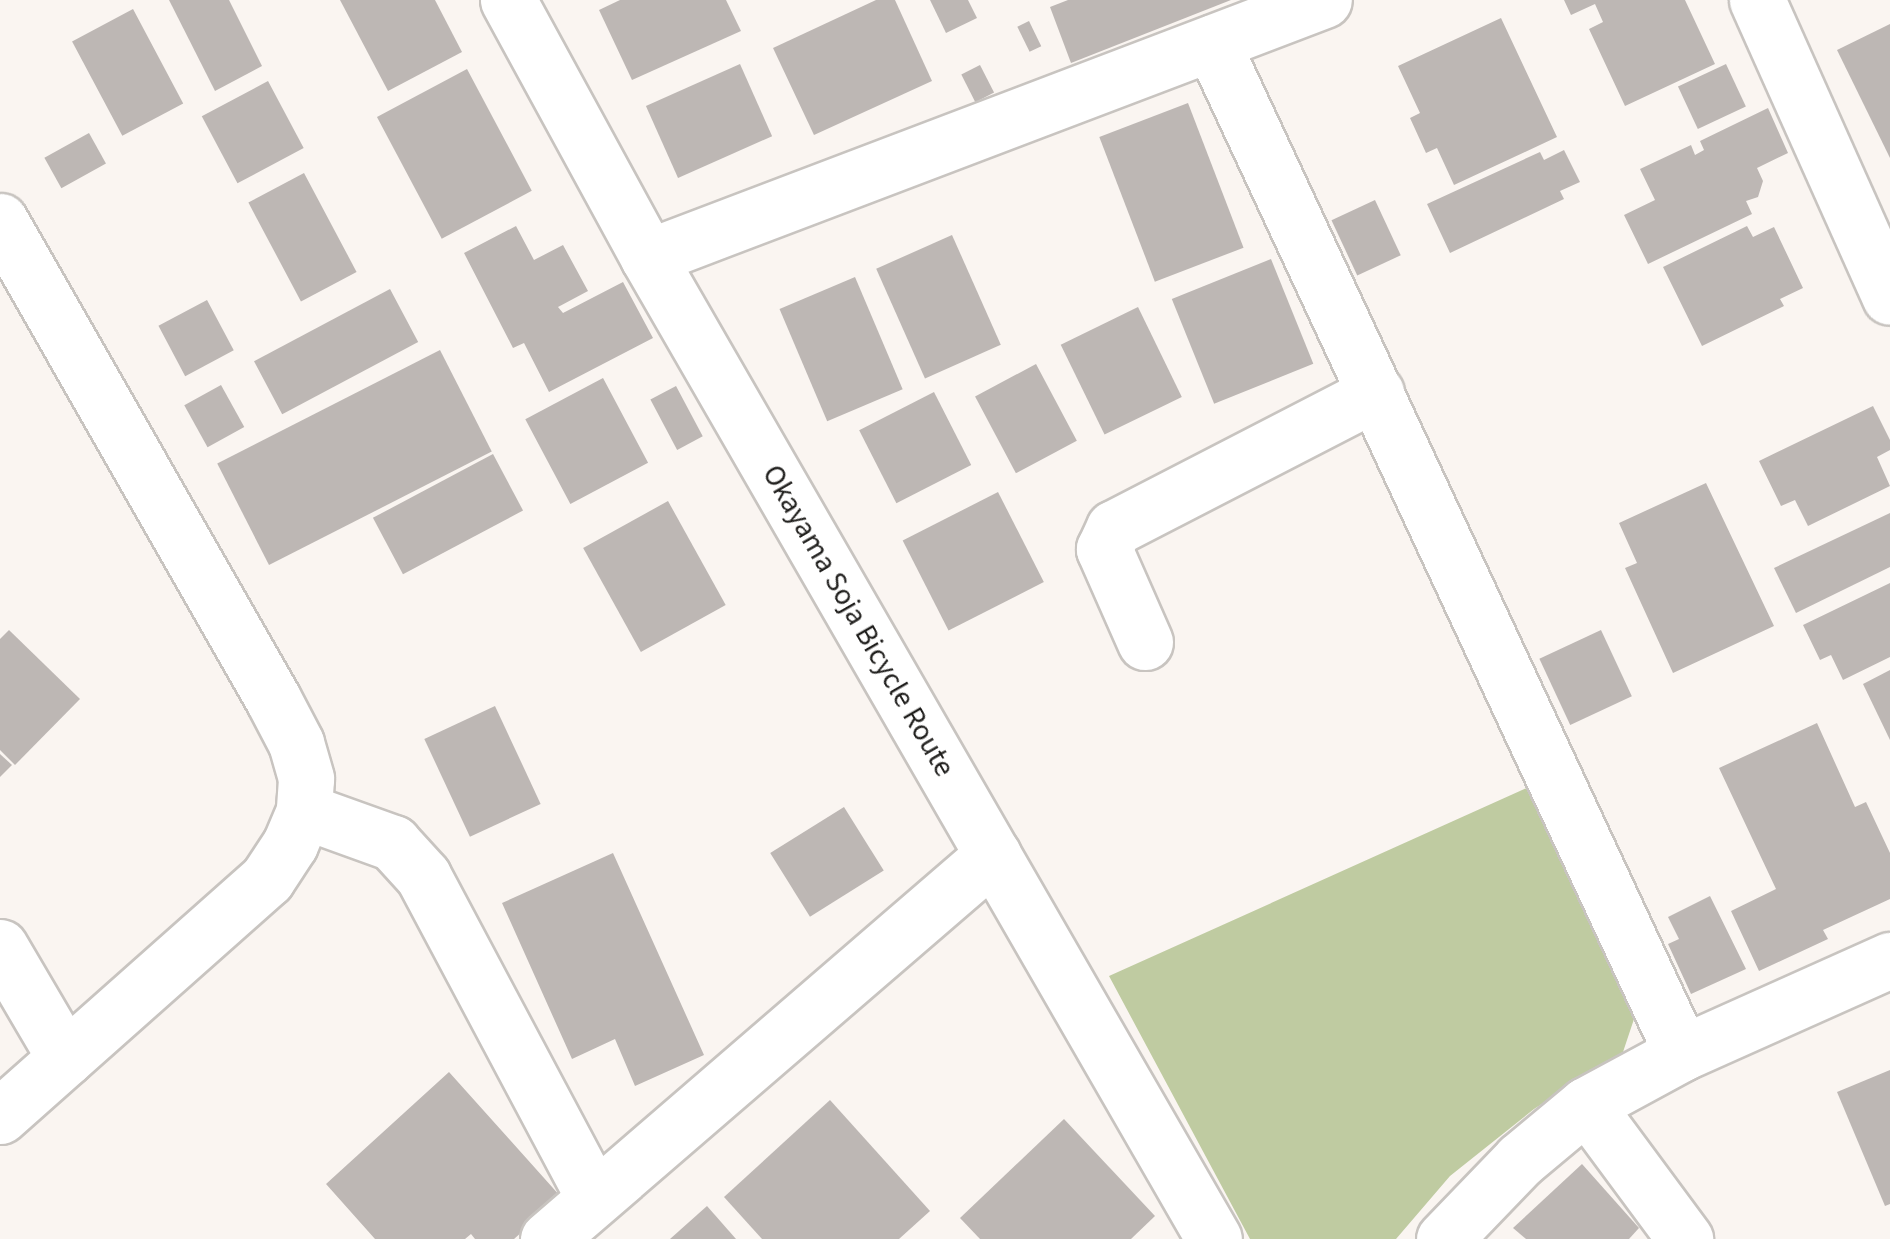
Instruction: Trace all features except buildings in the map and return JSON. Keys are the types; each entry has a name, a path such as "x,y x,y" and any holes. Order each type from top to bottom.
{"street":[{"name":"Okayama Soja Bicycle Route","path":"508,0 648,257 1214,1239"},
{"path":"648,257 1324,0"},
{"path":"1756,0 1890,297"},
{"path":"1212,43 1682,1053"},
{"path":"0,220 280,714 306,779 304,810 290,844 266,879 0,1116"},
{"path":"1145,642 1104,549 1114,528 1376,393"},
{"path":"304,810 393,843 422,876 594,1198"},
{"path":"548,1239 993,855"},
{"path":"0,947 65,1058"},
{"path":"1444,1239 1520,1160 1586,1105 1682,1053 1890,960"},
{"path":"1586,1105 1685,1239"}],"green space":[{"path":"1529,787 1636,1013 1623,1052 1534,1109 1450,1176 1396,1239 1250,1239 1109,976"}]}
